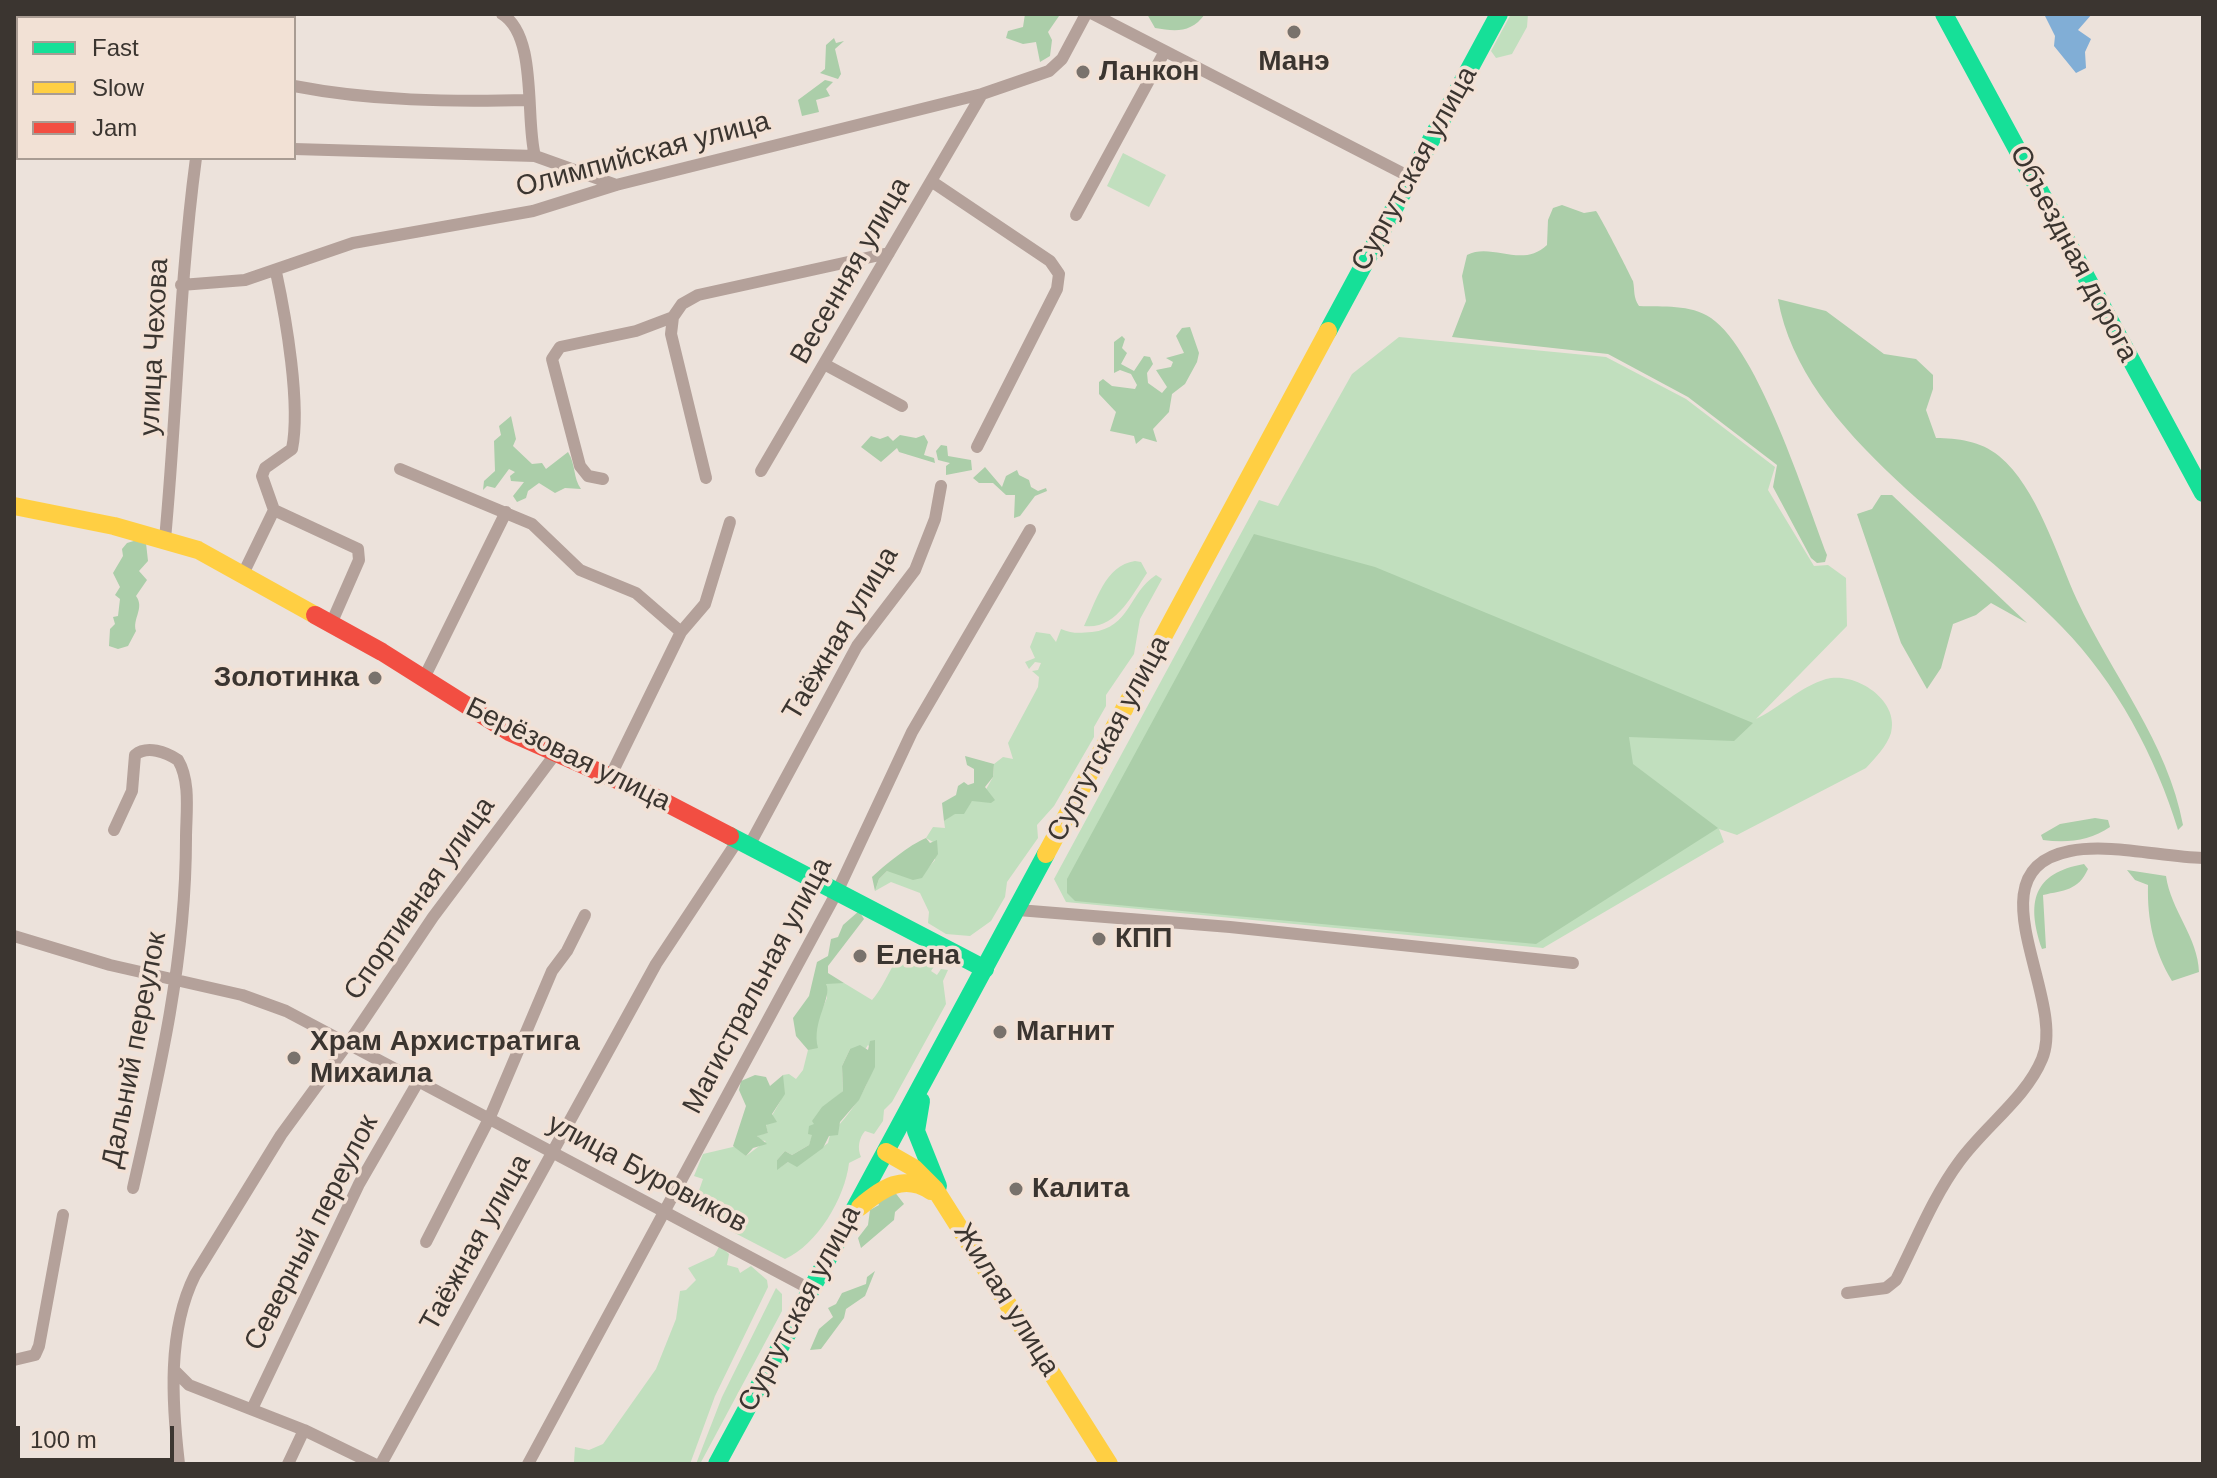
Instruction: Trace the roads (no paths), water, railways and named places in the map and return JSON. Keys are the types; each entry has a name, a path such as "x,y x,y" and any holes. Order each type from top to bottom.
{"main road":[{"name":"Сургутская улица","path":"717,1464 1499,14"},
{"name":"Объездная дорога","path":"1944,14 2203,493"},
{"name":"Берёзовая улица","path":"14,506 165,539 198,550 424,678 476,715 744,843 985,969"},
{"path":"926,1079 916,1131 945,1204"},
{"name":"Жилая улица","path":"886,1152 914,1168 945,1204 1109,1464"},
{"path":"850,1216 879,1191 902,1181 923,1185 945,1204"}],"street":[{"path":"502,14 515,27 524,55 535,156"},
{"name":"Олимпийская улица","path":"181,285 245,280 276,272 353,243 533,211 616,185 982,94 1049,71 1062,59 1086,14"},
{"path":"1093,14 1410,177"},
{"path":"1076,215 1165,51"},
{"path":"296,86 337,94 435,101 529,100"},
{"name":"Весенняя улица","path":"761,471 982,94"},
{"path":"296,149 535,156 616,185"},
{"name":"улица Чехова","path":"165,539 178,395 181,285 196,160"},
{"path":"931,181 1050,261 1059,274 1057,289 977,447"},
{"path":"706,478 671,334 673,317 682,304 698,295 889,253"},
{"path":"243,574 274,510 262,476 265,468 292,449 295,423 284,307 276,272"},
{"path":"603,479 588,476 580,466 552,359 555,351 560,347 636,331 673,317"},
{"path":"824,364 902,406"},
{"path":"400,469 506,512 545,533 580,570 618,584 653,605 681,632"},
{"name":"Таёжная улица","path":"381,1464 656,964 744,843 857,646 915,570 935,519 941,486"},
{"path":"274,510 358,549 359,560 331,624"},
{"path":"424,678 506,512"},
{"path":"610,777 681,632 705,604 730,522"},
{"name":"Магистральная улица","path":"528,1464 838,890 912,732 1030,530"},
{"name":"Дальний переулок","path":"114,830 132,791 135,755 145,750 154,751 178,760 185,780 186,838 178,980 133,1188"},
{"name":"Спортивная улица","path":"179,1464 175,1371 177,1330 186,1294 195,1275 281,1135 349,1042 433,917 556,753"},
{"path":"1847,1293 1886,1288 1896,1280 1956,1165 2032,1077 2042,1060 2047,1045 2044,1003 2022,911 2028,879 2046,861 2070,851 2203,858"},
{"path":"1018,910 1230,927 1573,963"},
{"path":"426,1242 490,1117 533,1012 585,915"},
{"name":"улица Буровиков","path":"14,936 110,965 266,1003 349,1042 810,1289"},
{"name":"Северный переулок","path":"252,1409 359,1184 419,1080"},
{"path":"14,1360 35,1355 39,1346 63,1215"},
{"path":"175,1371 189,1385 304,1430 374,1464"},
{"path":"288,1464 304,1430"}],"water":[{"path":"2044,14 2092,14 2078,30 2091,39 2085,52 2086,68 2076,73 2054,46 2055,36"}],"place":[{"name":"Манэ","path":"1294,32"},
{"name":"Ланкон","path":"1083,72"},
{"name":"Золотинка","path":"375,678"},
{"name":"КПП","path":"1099,939"},
{"name":"Елена","path":"860,956"},
{"name":"Магнит","path":"1000,1032"},
{"name":"Храм Архистратига Михаила","path":"294,1058"},
{"name":"Калита","path":"1016,1189"}]}
